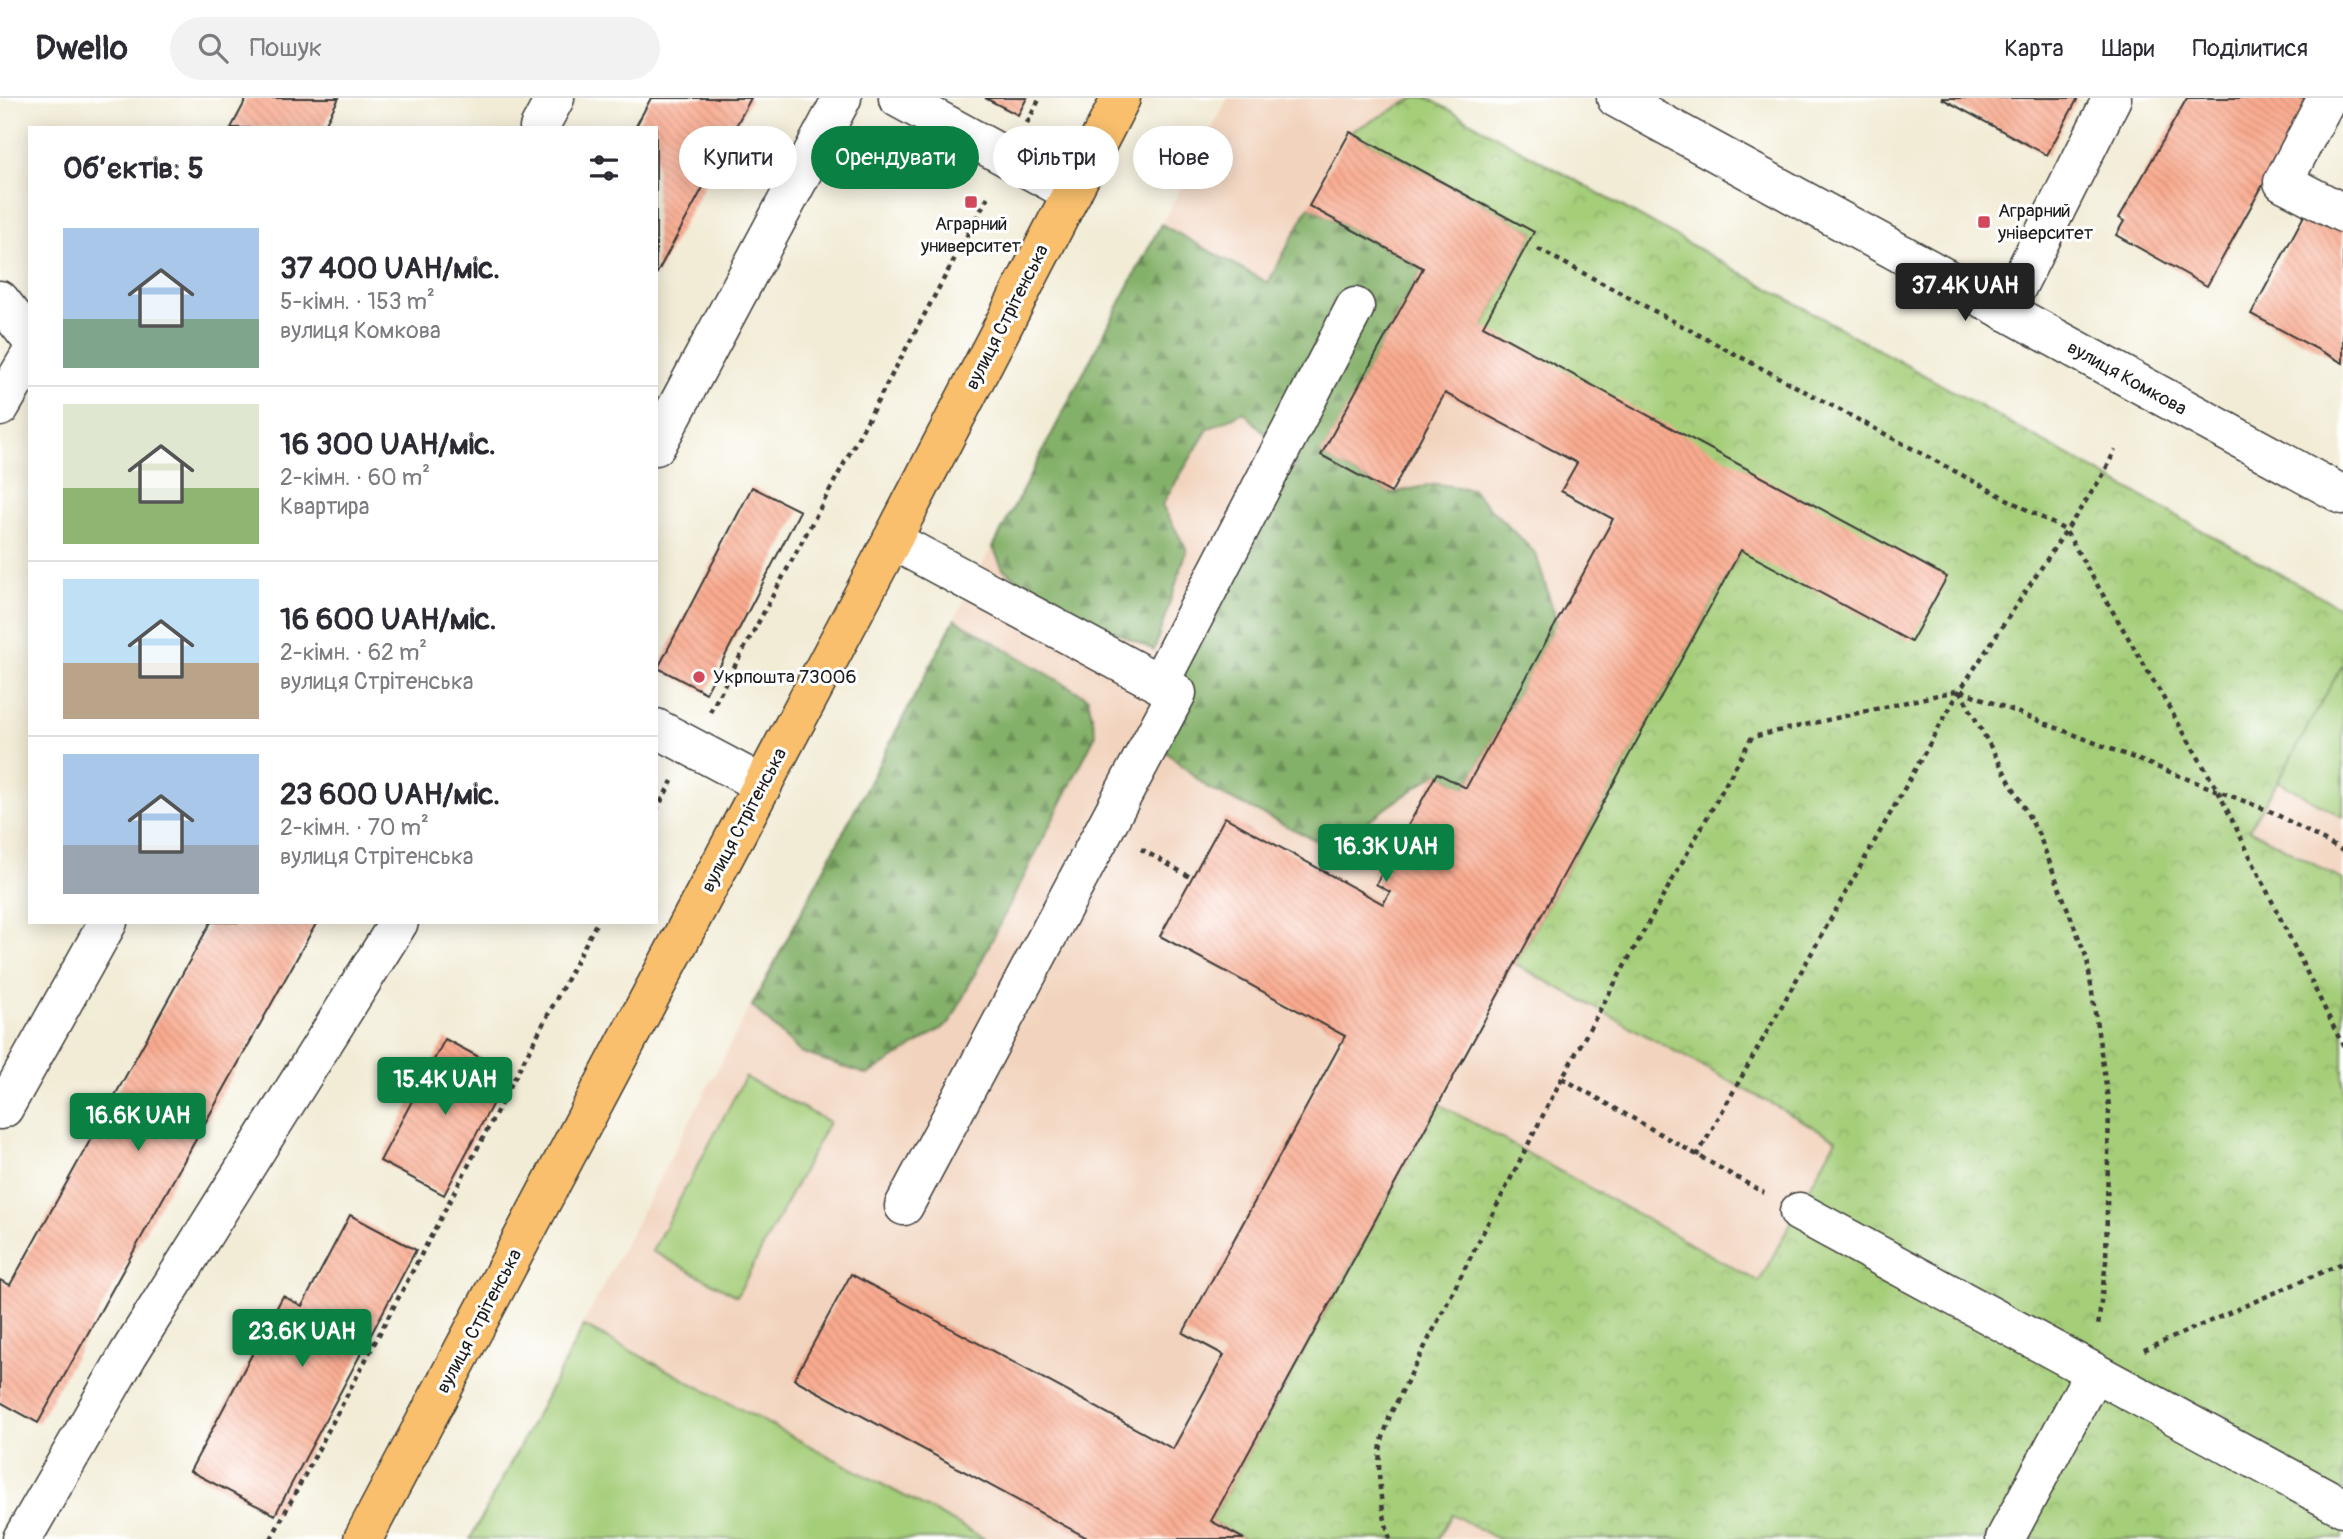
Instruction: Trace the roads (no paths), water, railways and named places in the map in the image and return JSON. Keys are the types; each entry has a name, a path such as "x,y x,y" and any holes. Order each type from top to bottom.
{"main road":[{"name":"вулиця Стрітенська","path":"363,1539 892,540 1121,98"}],"street":[{"path":"540,126 555,98"},
{"path":"658,442 842,98"},
{"path":"898,98 1072,193"},
{"name":"вулиця Комкова","path":"1616,98 2343,495"},
{"path":"2005,311 2112,98"},
{"path":"2327,98 2283,182 2343,213"},
{"path":"0,300 28,335"},
{"path":"1159,684 1354,307"},
{"path":"0,407 28,359"},
{"path":"892,540 1177,693 904,1206"},
{"path":"658,729 762,785"},
{"path":"0,1110 4,1108 107,924"},
{"path":"22,1539 128,1355 398,924"},
{"path":"1799,1212 2343,1507"},
{"path":"2005,1539 2094,1372"}],"place":[{"name":"Аграрний университет","path":"971,202"},
{"name":"Аграрний університет","path":"1984,222"},
{"name":"Укрпошта 73006","path":"699,677"}]}
